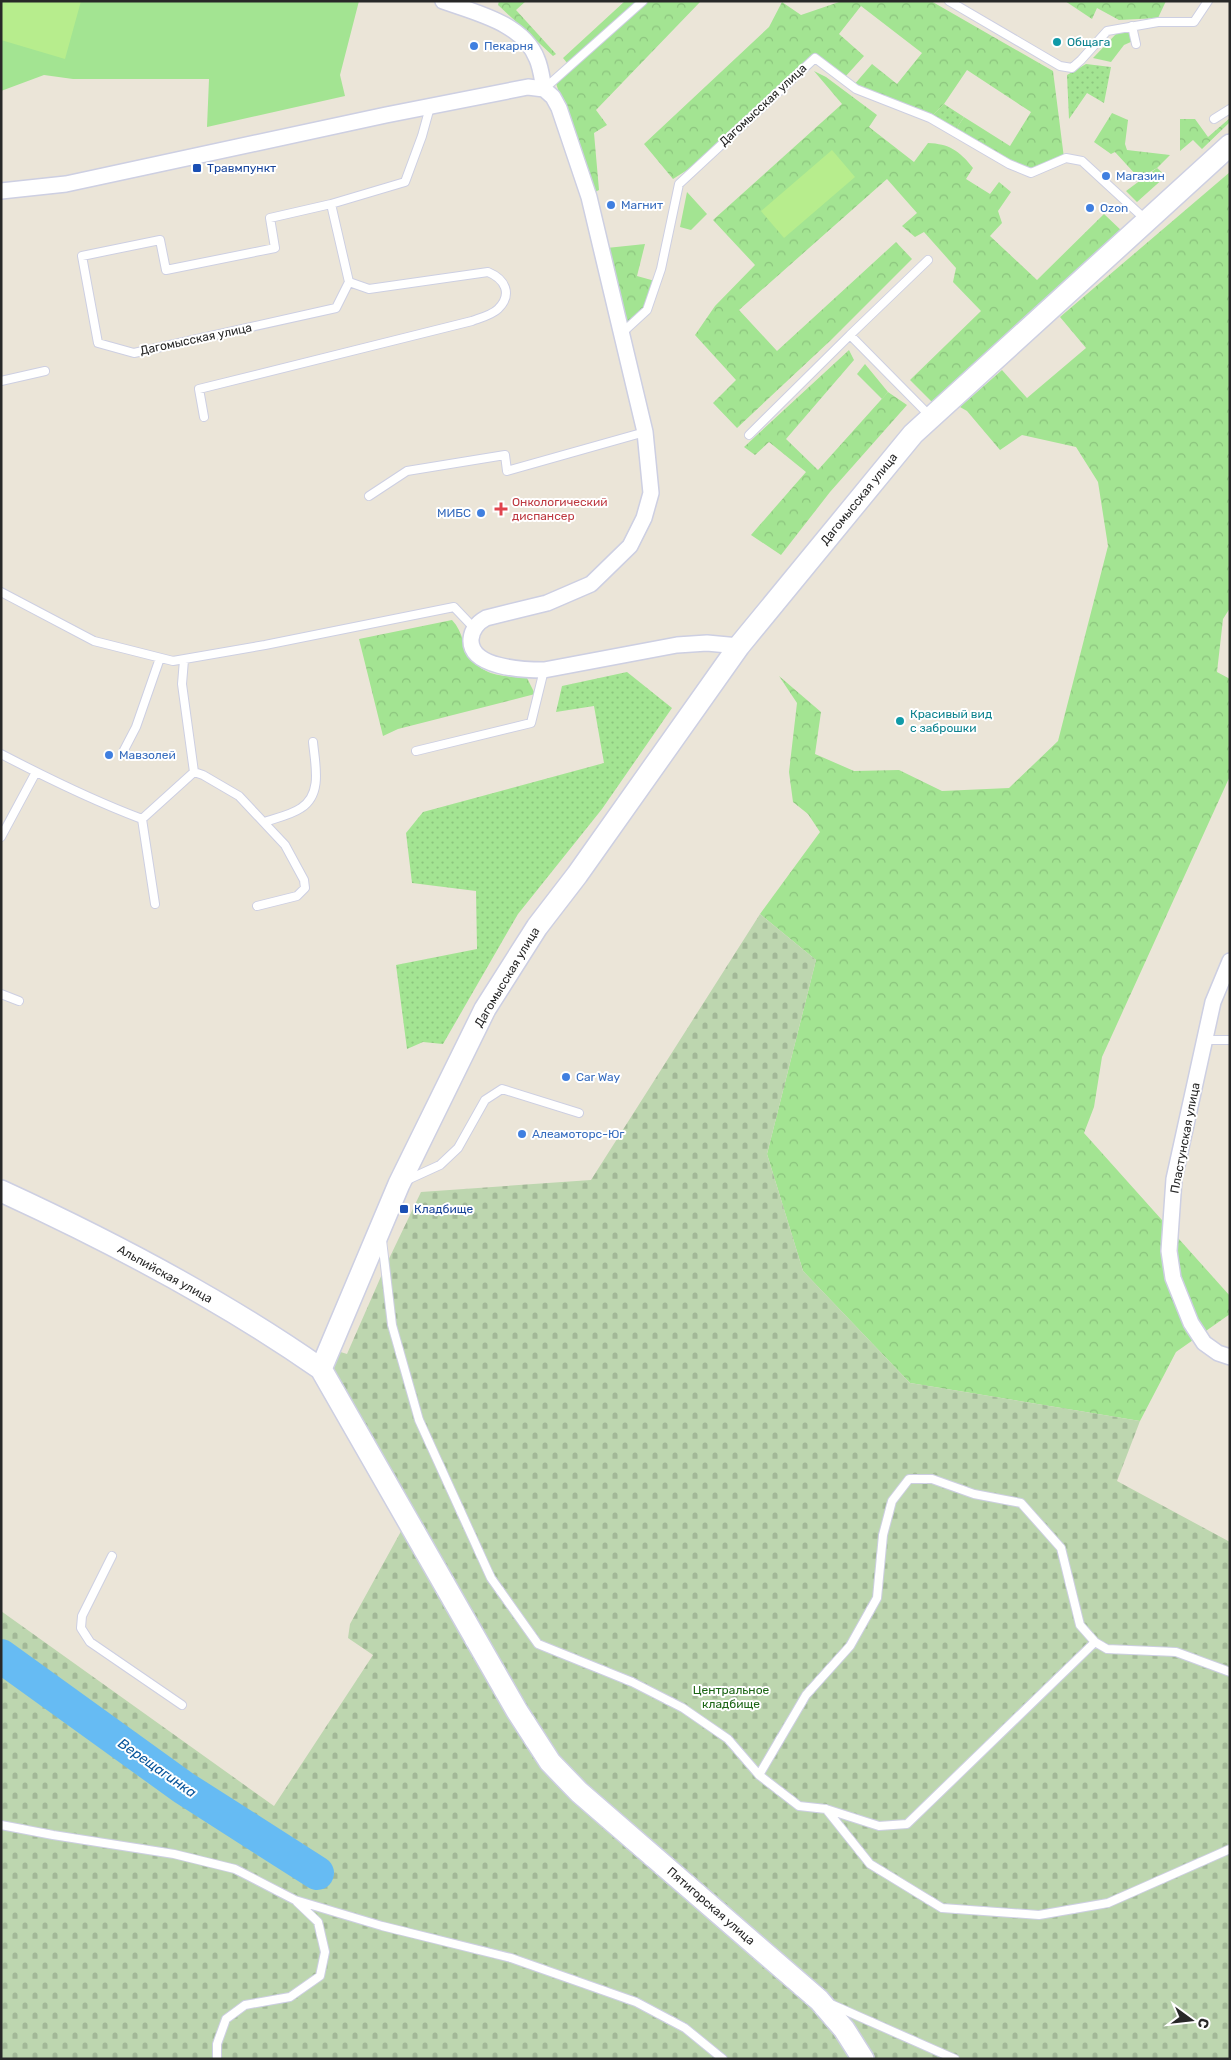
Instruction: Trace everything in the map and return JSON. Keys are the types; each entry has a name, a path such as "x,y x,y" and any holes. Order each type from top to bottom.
{"street":[{"path":"443,1 490,18 511,29 530,46 537,59 544,89"},
{"path":"1,190 66,184 430,106 528,87 544,89 553,97 559,108 589,197 645,432 651,493 644,518 630,546 591,584 547,602 486,618 474,628 471,645 474,652 481,658 522,670 544,670 678,645 707,643 739,646"},
{"name":"Дагомысская улица","path":"321,1368 399,1184 485,1009 532,935 578,875 739,646 913,434 1230,145"},
{"name":"Пластунская улица","path":"1230,960 1213,1002 1174,1179 1169,1251 1173,1278 1191,1323 1204,1343 1218,1353 1230,1358"},
{"name":"Альпийская улица","path":"1,1191 136,1256 269,1333 321,1368"},
{"name":"Пятигорская улица","path":"321,1368 517,1711 550,1762 579,1792 819,2000 844,2029 863,2059"}],"lane":[{"path":"544,89 643,1"},
{"path":"949,1 1060,66 1072,68 1107,31 1158,22 1194,22 1208,1"},
{"path":"1132,26 1136,44"},
{"name":"Дагомысская улица","path":"622,332 647,310 661,269 678,184 814,58 856,90 930,118 1009,164 1031,174 1066,158 1082,161 1146,221"},
{"name":"Дагомысская улица","path":"348,282 336,308 134,352 98,343 82,256 160,240 166,270 275,248 270,218 331,204 405,182 430,106"},
{"path":"1214,119 1230,109"},
{"path":"204,417 199,389 472,321 497,310 505,299 505,286 498,276 488,272 369,289 348,282 331,204"},
{"path":"749,436 928,260"},
{"path":"850,335 931,417"},
{"path":"1,381 45,371"},
{"path":"369,496 407,471 505,455 507,470 645,432"},
{"path":"1,592 94,641 173,661 454,607 474,628"},
{"path":"123,752 136,727 160,658"},
{"path":"184,660 182,684 194,772"},
{"path":"416,752 531,723 544,670"},
{"path":"264,822 301,808 310,800 317,779 313,742"},
{"path":"1,754 116,809 142,819"},
{"path":"1,837 36,772"},
{"path":"142,819 194,772"},
{"path":"194,772 239,796 285,845 304,880 304,888 297,896 257,906"},
{"path":"142,819 154,904"},
{"path":"1,994 19,1001"},
{"path":"1204,1040 1230,1040"},
{"path":"399,1184 440,1165 458,1148 485,1100 502,1089 579,1113"},
{"path":"381,1229 392,1325 419,1420 491,1578 538,1644 632,1682 683,1708 728,1739 759,1775 798,1806 826,1809 879,1826 907,1824 1095,1642"},
{"path":"759,1775 806,1695 850,1646 877,1598 884,1535 892,1501 909,1479 932,1479 974,1494 1021,1503 1060,1548 1080,1625 1095,1642 1107,1649 1176,1652 1230,1672"},
{"path":"112,1556 82,1616 81,1628 90,1642 182,1705"},
{"path":"826,1809 870,1864 942,1908 1039,1915 1108,1903 1230,1849"},
{"path":"1,1825 174,1854 217,1865 235,1870 295,1900 382,1926 511,1958 636,2002 685,2028 723,2059"},
{"path":"217,2059 217,2044 226,2019 245,2005 290,1997 320,1976 325,1952 318,1922 295,1900"},
{"path":"819,2000 853,2013 955,2059"}],"green space":[{"path":"1,1 359,1 340,75 345,96 207,127 209,79 73,79 44,75 1,91"},
{"path":"1,1 81,1 65,59 1,40"},
{"path":"499,1 526,1 516,10 556,54 553,56 498,5"},
{"path":"625,1 638,1 568,64 563,58"},
{"path":"644,1 701,1 596,110 607,125 594,133 599,190 591,194 555,80"},
{"path":"842,1 931,1 1053,71 1064,158 1031,173 954,132 964,117 1010,146 1031,112 967,70 944,104 930,118 853,86 872,64 897,84 922,53 861,6 839,34 864,56 845,77 815,54 695,165 673,179 644,144 769,27 782,2 801,15"},
{"path":"1065,1 1166,1 1158,18 1119,20 1097,8 1092,19"},
{"path":"1131,29 1133,41 1124,45 1111,62 1093,58 1116,34"},
{"path":"1086,64 1111,67 1104,103 1087,93 1069,119 1067,75"},
{"path":"814,71 826,77 877,115 869,127 914,162 928,143 942,145 958,152 973,168 966,179 990,194 999,182 1011,192 998,211 1002,223 990,236 1037,280 1104,214 1124,233 935,405 910,380 981,311 953,282 956,268 924,232 915,237 902,226 917,213 887,179 739,310 777,351 896,242 912,259 831,340 737,428 713,403 736,380 695,335 715,306 755,265 713,220 842,104"},
{"path":"944,104 964,117 954,132 930,118"},
{"path":"1112,113 1128,120 1125,144 1127,150 1170,155 1157,168 1143,176 1137,176 1115,152 1111,154 1094,142"},
{"path":"1230,118 1230,122 1202,149 1193,140 1180,151 1180,119 1195,119 1208,137"},
{"path":"832,150 855,177 784,238 761,211"},
{"path":"1157,168 1166,176 1137,202 1126,191"},
{"path":"1230,172 1230,608 1223,619 1217,672 1230,679 1230,776 1102,1057 1094,1107 1084,1133 1230,1296 1230,1314 1176,1352 1140,1421 910,1383 803,1271 767,1154 816,960 760,914 820,832 808,814 793,802 789,772 797,703 779,676 821,712 815,754 854,771 899,770 942,791 1009,788 1058,741 1108,546 1098,482 1076,447 1022,435 1000,450 967,411 960,407 1002,370 1027,398 1086,348 1060,317"},
{"path":"687,192 707,214 691,230 680,227"},
{"path":"645,244 637,276 655,281 645,309 616,336 597,249"},
{"path":"849,350 854,360 786,439 818,470 888,392 907,405 830,492 781,555 751,535 806,472 769,442 755,455 744,447"},
{"path":"865,364 888,392 882,399 857,374"},
{"path":"452,620 459,630 468,653 476,664 482,669 503,676 527,678 535,694 398,729 383,736 359,639"},
{"path":"627,672 672,708 602,809 518,914 443,1044 423,1042 407,1049 396,965 477,949 476,891 412,883 406,833 423,812 604,763 594,706 556,712 562,686"},
{"name":"Центральное кладбище","path":"760,914 816,960 767,1154 803,1271 910,1383 1140,1421 1117,1481 1230,1542 1230,2059 1,2059 1,1611 274,1806 373,1655 348,1638 350,1624 405,1524 321,1346 347,1354 386,1265 421,1192 591,1180"}],"waterway":[{"name":"Верещагинка","path":"1,1656 184,1788 317,1873"}],"place":[{"name":"Общага","path":"1057,42"},
{"name":"Пекарня","path":"474,46"},
{"name":"Травмпункт","path":"197,168"},
{"name":"Магазин","path":"1106,176"},
{"name":"Магнит","path":"611,205"},
{"name":"Ozon","path":"1090,208"},
{"name":"Онкологический диспансер","path":"501,509"},
{"name":"МИБС","path":"481,513"},
{"name":"Красивый вид с заброшки","path":"900,721"},
{"name":"Мавзолей","path":"109,755"},
{"name":"Car Way","path":"566,1077"},
{"name":"Алеамоторс-Юг","path":"522,1134"},
{"name":"Кладбище","path":"404,1209"}]}
